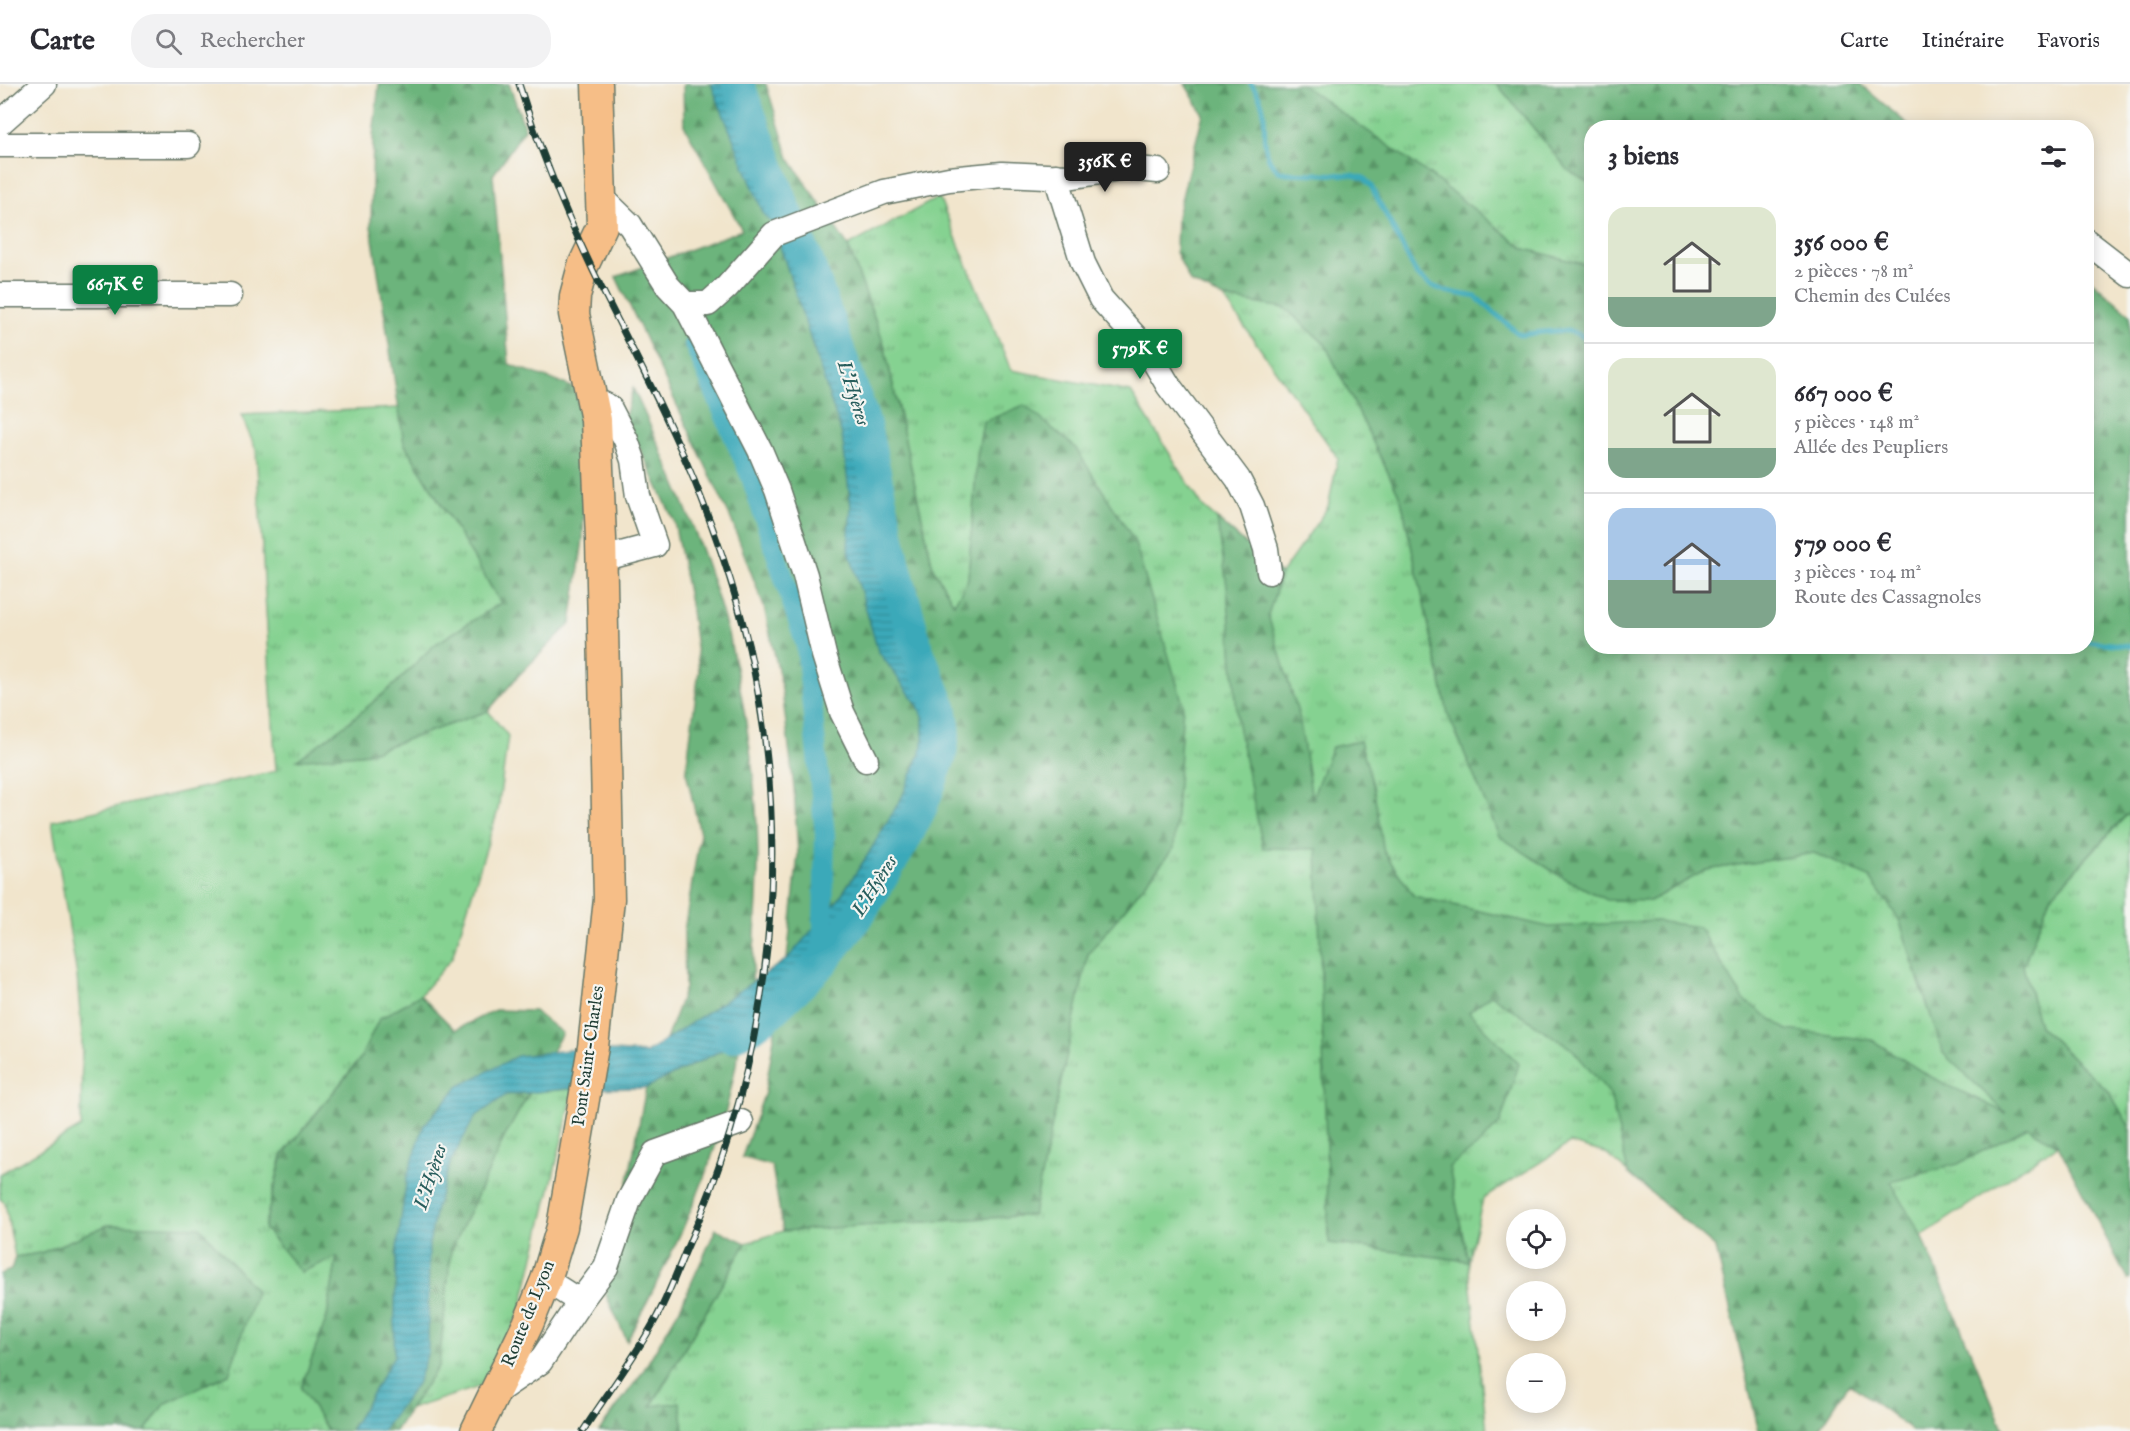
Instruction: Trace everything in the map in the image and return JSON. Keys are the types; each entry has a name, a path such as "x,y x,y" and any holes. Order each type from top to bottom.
{"main road":[{"name":"Pont Saint-Charles","path":"569,1193 593,1047 605,919 609,899 602,559 594,409 574,314 575,296 583,266 602,226 597,84"},
{"name":"Route de Lyon","path":"476,1431 546,1281 562,1227 569,1193"}],"street":[{"path":"0,123 44,84"},
{"path":"0,145 188,146"},
{"path":"686,304 708,304 727,287 774,234 884,192 949,179 1002,174 1068,177 1127,168 1158,171"},
{"path":"1056,176 1083,263 1101,299 1148,351 1168,385 1238,479 1252,506 1266,549 1269,572"},
{"path":"601,184 668,286 686,304 760,450 777,490 805,575 824,655 843,712 866,760"},
{"path":"2094,247 2130,275"},
{"path":"0,295 230,295"},
{"path":"594,409 609,407 626,440 633,460 638,495 655,545 602,559"},
{"path":"496,1392 540,1362 606,1267 629,1200 655,1153 741,1122"},
{"path":"546,1281 571,1296 582,1299"}],"green space":[{"path":"379,84 509,84 525,129 493,175 509,364 575,388 586,439 583,539 571,623 519,675 488,711 368,753 297,760 349,722 395,684 434,645 501,603 404,443 371,226 373,136"},
{"path":"683,84 766,84 789,158 848,246 884,344 933,568 954,604 968,579 977,458 983,422 1024,405 1075,447 1134,540 1183,704 1174,848 1088,954 1033,1215 783,1231 772,1166 742,1157 765,1092 787,959 798,854 794,788 781,683 764,607 731,519 616,277 742,230 684,125"},
{"path":"1185,84 1301,84 1430,175 1525,249 1584,264 1584,654 2094,654 2094,283 2130,314 2130,815 2126,815 2050,897 2023,966 2039,1026 2110,1093 2130,1128 2130,1279 2128,1280 2058,1145 2028,1127 1958,1164 1891,1182 1922,1236 2004,1431 1913,1431 1849,1383 1818,1431 1759,1431 1716,1248 1628,1173 1610,1094 1573,1050 1491,995 1469,1012 1519,1064 1500,1123 1476,1147 1449,1167 1468,1261 1329,1243 1317,849 1263,848 1238,725 1227,586 1217,519 1281,575 1268,615 1299,716 1312,798 1332,747 1360,741 1373,785 1384,852 1414,896 1549,927 1656,921 1699,927 1744,1000 1787,1030 1872,1040 1929,1076 2006,1113 1943,1053 1899,919 1869,877 1814,853 1706,870 1650,901 1606,900 1557,874 1499,836 1448,714 1401,499 1325,344 1285,308 1224,298 1190,282 1176,252 1177,216 1203,114"},
{"path":"1301,84 1497,84 1569,171 1584,180 1584,264 1525,249 1430,175"},
{"path":"1497,84 1860,84 1903,120 1584,120 1584,180 1569,171"},
{"path":"939,197 1011,370 1131,392 1203,507 1281,574 1328,507 1338,458 1224,298 1285,308 1325,344 1401,499 1426,610 1480,789 1499,836 1650,901 1706,870 1814,853 1870,877 1899,919 1923,994 2008,1115 2058,1145 1922,1236 2004,1431 1913,1431 1849,1383 1818,1431 1759,1431 1716,1248 1605,1153 1570,1143 1483,1199 1468,1261 1487,1431 684,1431 680,1403 651,1407 746,1243 783,1231 1032,1215 1088,954 1174,848 983,422 977,458 968,579 954,605 933,568 884,344 848,246"},
{"path":"633,388 692,525 728,632 749,740 758,838 757,907 752,984 666,1040 685,988 684,931 700,834 686,771 699,670 690,603 674,521 625,417"},
{"path":"399,408 404,443 501,603 434,645 395,684 299,759 368,753 488,711 508,736 498,810 452,958 420,995 379,1019 360,1059 282,1155 264,1228 337,1257 327,1317 301,1388 328,1431 145,1431 164,1404 229,1374 108,1225 41,1253 15,1257 5,1203 0,1199 0,1174 81,1127 82,1038 77,976 52,821 276,771 256,450 241,415"},
{"path":"2127,815 2130,815 2130,1128 2110,1093 2039,1026 2023,966 2050,897"},
{"path":"420,995 455,1030 495,1010 534,1011 562,1033 504,1138 451,1251 439,1365 395,1431 328,1431 301,1388 327,1317 337,1257 301,1272 264,1228 283,1155 360,1059 379,1019"},
{"path":"742,1035 726,1110 707,1170 683,1228 627,1341 606,1295 646,1088 724,1049"},
{"path":"574,1089 521,1310 485,1385 410,1409 439,1365 451,1251 504,1138 530,1092"},
{"path":"108,1225 200,1227 256,1291 229,1374 164,1404 145,1431 0,1431 0,1274 11,1270 15,1257 41,1253"},
{"path":"716,1229 746,1243 651,1406 680,1402 684,1431 599,1431 642,1373 680,1308"}],"water":[{"path":"711,84 738,84 784,208 807,260 864,423 894,564 941,709 944,730 940,756 921,807 903,842 857,917 822,962 765,1017 724,1049 646,1088 566,1089 506,1095 475,1117 451,1161 436,1208 429,1244 428,1352 417,1384 382,1431 350,1431 394,1356 396,1255 407,1177 424,1125 459,1086 517,1056 577,1049 646,1053 787,959 838,900 867,856 902,797 923,746 923,717 917,704 878,651 848,547 851,507 842,435 778,240 777,228 764,215"}],"waterway":[{"name":"L'Hyères","path":"730,1036 750,1028 765,1017 822,962 857,917 903,842 921,807 940,756 944,730 941,709 917,650 894,564 864,423 807,260 784,208 738,84"},
{"path":"1251,84 1262,104 1269,159 1278,171 1352,175 1364,178 1371,186 1417,275 1430,285 1445,291 1476,297 1520,335 1570,331 1584,338"},
{"path":"694,344 751,477 806,646 825,835 822,962"},
{"path":"2094,642 2130,646"}],"railway":[{"path":"519,84 568,215 673,432 694,480 723,558 740,612 758,693 768,764 772,835 770,906 764,977 752,1047 735,1116 713,1184 663,1304 637,1350 583,1431"}]}
